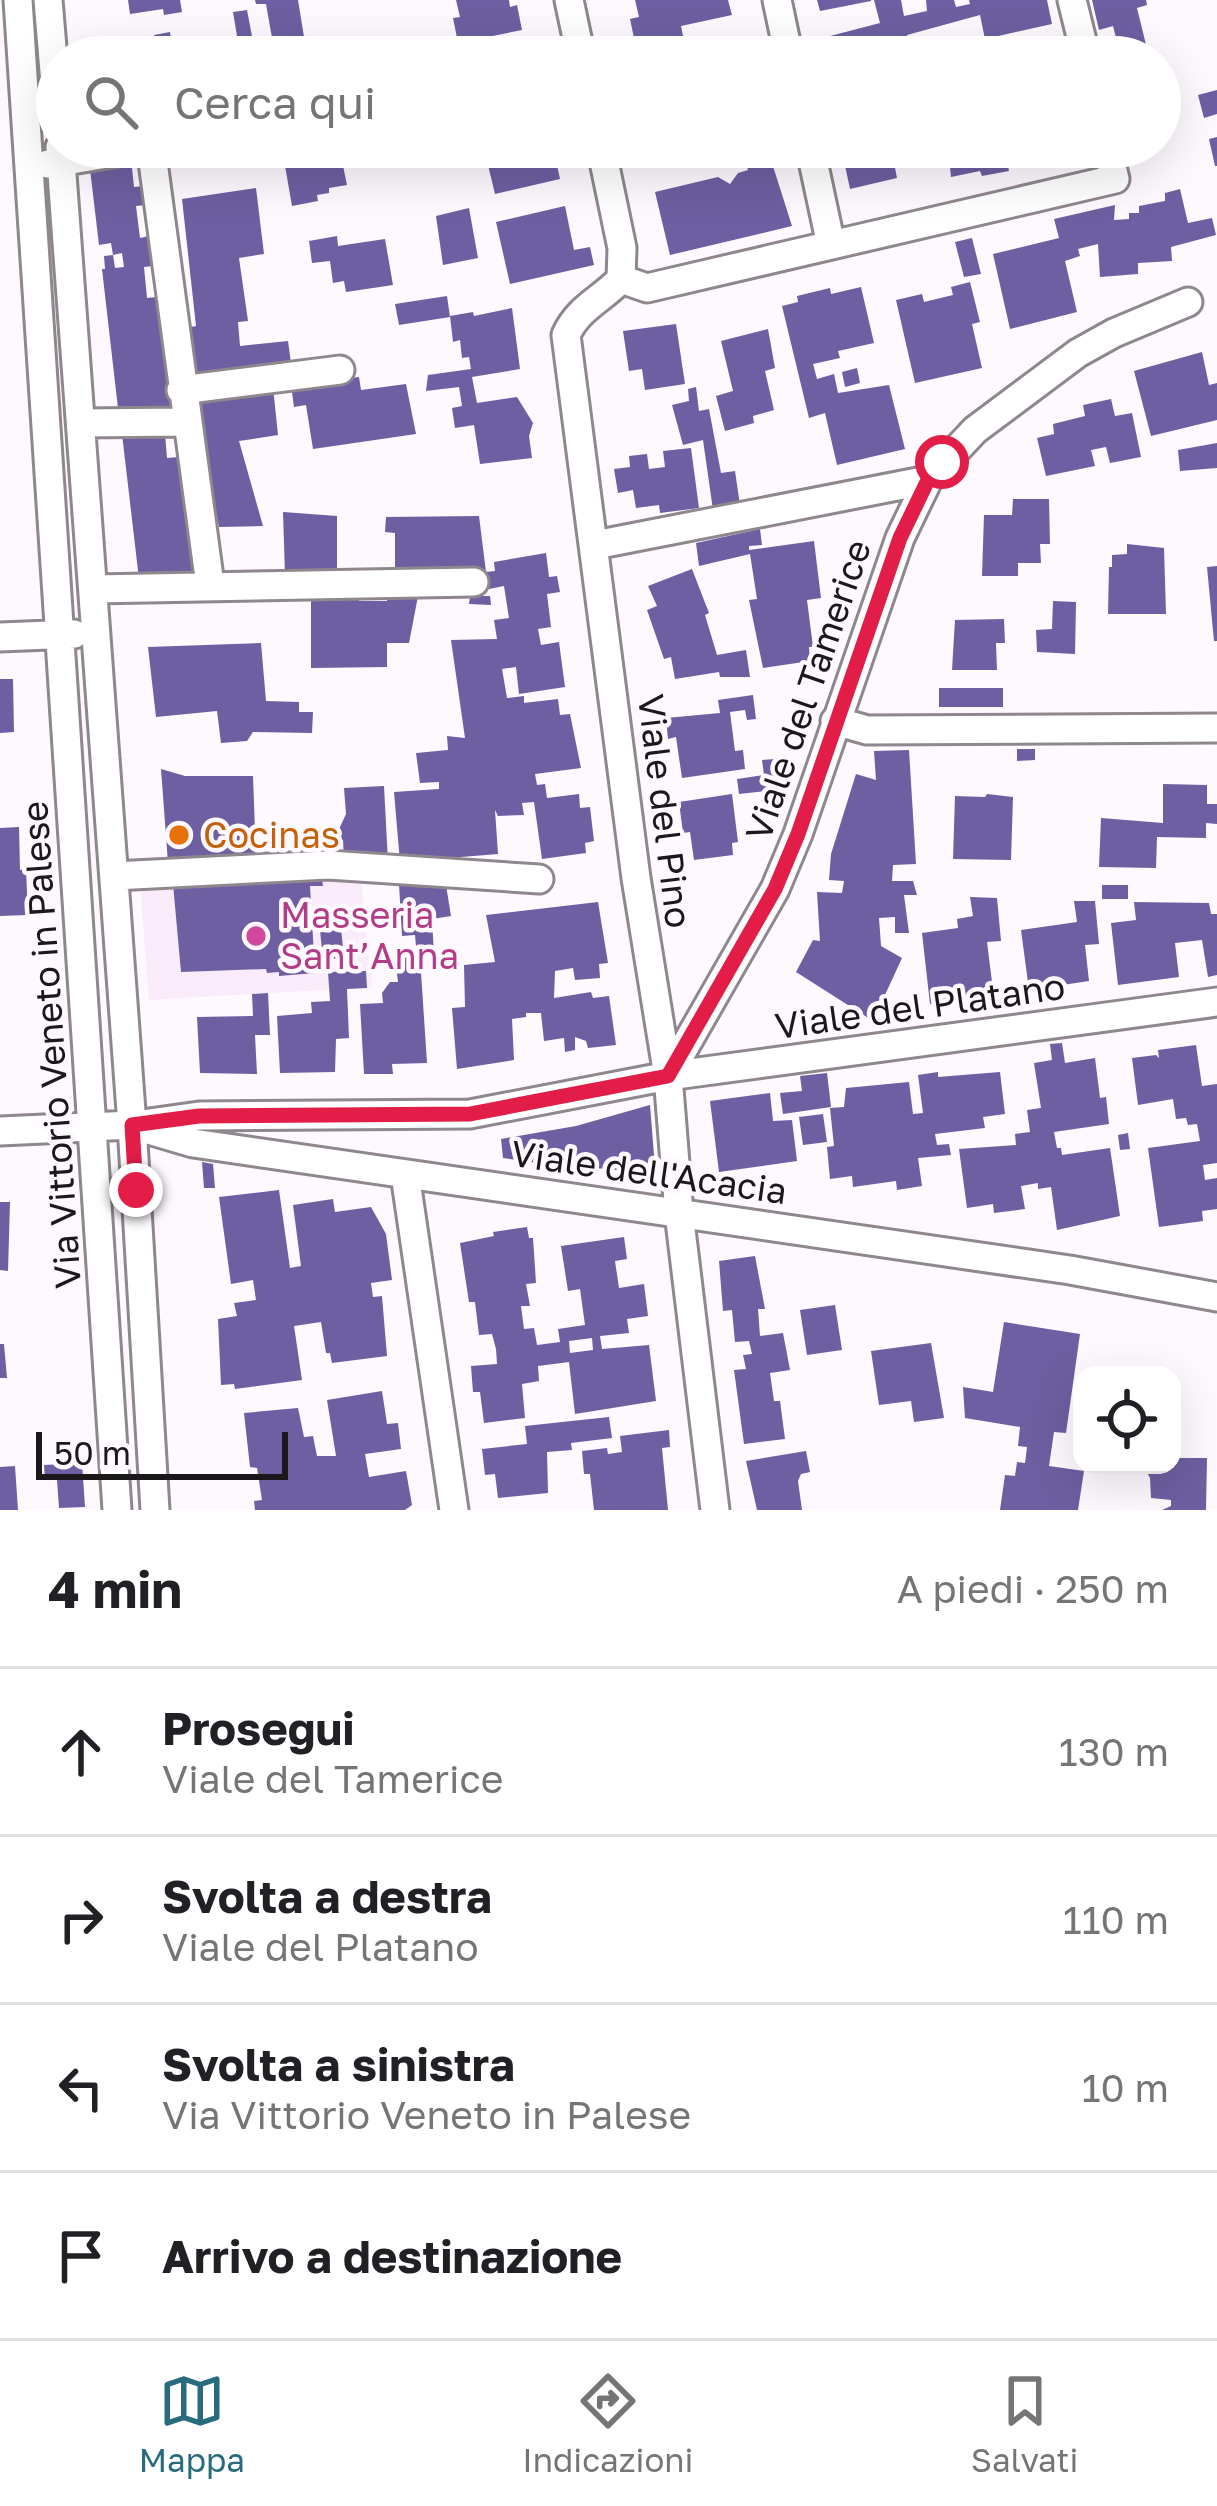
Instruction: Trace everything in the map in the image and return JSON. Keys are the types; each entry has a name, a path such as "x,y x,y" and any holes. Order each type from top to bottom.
{"street":[{"name":"Via Vittorio Veneto in Palese","path":"18,0 117,1510"},
{"path":"48,0 51,36"},
{"path":"569,0 577,36"},
{"path":"777,0 785,36"},
{"path":"1072,0 1080,36"},
{"path":"32,167 36,165"},
{"name":"Via Vittorio Veneto in Palese","path":"62,168 132,1125 154,1510"},
{"path":"152,168 210,585"},
{"path":"605,168 622,248 621,279 647,288 1115,179 1112,168"},
{"path":"814,168 832,245"},
{"name":"Viale del Pino","path":"621,279 606,296 576,312 566,334 636,878 668,1076 679,1213 715,1510"},
{"name":"Viale del Tamerice","path":"668,1076 775,889 900,538 928,480 975,430 1078,353 1188,302"},
{"path":"181,390 340,370"},
{"path":"81,423 185,422"},
{"path":"595,545 928,480"},
{"path":"93,590 475,582"},
{"path":"0,637 96,632"},
{"path":"835,721 867,730 1217,728"},
{"path":"113,876 328,865 539,879"},
{"name":"Viale del Platano","path":"132,1125 199,1116 470,1114 668,1076 1217,1002"},
{"name":"Viale dell'Acacia","path":"0,1131 132,1125 193,1143 1070,1270 1217,1298"},
{"path":"405,1174 454,1510"}],"shaded area":[{"name":"Masseria Sant’Anna","path":"274,877 361,879 372,987 149,1000 140,885"}],"building":[{"path":"128,0 180,0 182,12 164,15 163,9 130,14"},
{"path":"255,0 298,0 304,36 272,36 266,4"},
{"path":"456,0 509,0 510,7 517,5 522,30 457,36 453,18 460,17"},
{"path":"635,0 728,0 732,15 681,26 683,36 634,36 630,19 639,17"},
{"path":"817,0 871,0 871,1 820,11"},
{"path":"874,0 901,0 904,16 927,11 926,0 954,0 956,7 970,4 969,0 1047,0 1052,24 984,36 980,15 907,36 830,36 880,23"},
{"path":"1092,0 1146,0 1147,5 1137,8 1144,36 1116,36 1113,26 1099,30"},
{"path":"247,10 252,36 237,36 233,12"},
{"path":"1217,90 1217,114 1204,118 1198,95"},
{"path":"1217,137 1217,166 1215,166 1209,139"},
{"path":"132,168 134,187 144,186 146,205 136,206 140,238 149,236 153,266 144,267 147,298 157,297 171,416 119,417 104,256 113,255 111,243 99,245 90,169","holes":["122,253 124,267 115,268 113,255"]},
{"path":"285,168 344,168 347,185 329,188 329,193 317,195 318,201 292,206"},
{"path":"489,168 558,168 560,179 495,194"},
{"path":"774,168 792,226 670,255 655,192 718,177 730,184 738,173"},
{"path":"846,168 895,168 897,178 850,189"},
{"path":"950,168 1009,171 982,176 980,171 951,177"},
{"path":"256,188 264,254 239,258 248,321 238,322 240,346 288,341 291,363 195,375 186,328 196,326 182,199"},
{"path":"1180,189 1188,223 1212,218 1216,235 1171,247 1172,261 1138,263 1138,274 1100,277 1098,244 1078,249 1080,256 1065,261 1077,312 1010,329 993,254 1059,238 1054,219 1115,205 1114,220 1129,219 1129,213 1139,213 1139,206 1165,201 1165,193"},
{"path":"565,206 574,250 590,247 594,265 510,284 496,222"},
{"path":"469,208 478,258 443,265 436,216"},
{"path":"337,236 338,246 385,239 393,285 346,292 344,281 333,283 330,261 312,263 309,241"},
{"path":"972,238 981,274 964,277 955,242"},
{"path":"970,282 980,322 972,324 982,368 915,383 896,300 922,294 924,302 953,295 951,287"},
{"path":"861,287 874,343 838,351 840,358 813,364 817,379 834,374 838,393 889,385 905,449 837,465 825,413 809,418 782,306 798,302 797,296 830,288 831,294"},
{"path":"447,296 450,317 399,325 395,304"},
{"path":"512,308 520,369 472,377 477,403 517,397 533,423 529,436 532,458 480,464 474,425 455,428 452,408 462,406 459,387 426,391 428,375 471,369 469,357 462,358 460,340 453,342 450,316"},
{"path":"676,324 685,384 645,390 642,369 629,371 623,331"},
{"path":"768,329 775,368 765,371 774,410 753,416 754,423 725,431 716,396 733,391 721,341"},
{"path":"1202,352 1209,385 1217,383 1217,420 1151,436 1134,371"},
{"path":"857,368 860,383 845,387 842,372"},
{"path":"359,377 361,390 406,384 416,434 313,449 306,405 294,407 291,385"},
{"path":"273,387 278,435 239,441 263,526 219,527 195,398"},
{"path":"696,387 699,411 709,409 721,473 735,471 741,512 714,517 703,440 683,445 672,405 689,401 688,389"},
{"path":"1111,399 1115,416 1132,413 1141,457 1110,463 1106,447 1091,450 1095,466 1046,476 1037,438 1054,434 1053,424 1085,416 1083,405"},
{"path":"122,434 165,434 167,458 179,457 194,577 139,579"},
{"path":"1217,443 1217,468 1180,471 1178,450"},
{"path":"691,448 699,508 660,513 659,505 636,508 633,490 618,493 614,469 630,467 629,456 647,454 649,469 665,467 663,451"},
{"path":"1013,499 1049,499 1050,544 1040,544 1041,563 1018,563 1018,576 982,576 984,515 1012,515"},
{"path":"283,512 337,516 337,575 285,575"},
{"path":"479,516 486,572 395,575 395,533 385,532 386,517"},
{"path":"760,529 762,545 749,546 749,550 814,541 821,598 807,600 813,647 809,647 810,661 763,668 749,600 757,599 750,554 699,566 696,543"},
{"path":"1127,544 1164,548 1166,614 1108,614 1112,555 1127,554"},
{"path":"546,553 549,577 557,576 560,592 547,594 551,627 538,629 541,645 559,642 565,687 519,694 516,667 502,669 507,698 524,696 524,703 558,699 560,715 570,714 581,768 535,774 537,785 545,784 547,798 579,794 580,808 590,807 594,841 585,843 586,853 542,859 534,802 522,803 524,815 498,816 495,810 498,854 400,862 394,792 439,789 439,782 420,783 416,753 448,750 447,736 465,738 451,640 497,639 494,620 509,618 504,586 489,589 486,572 495,571 494,562"},
{"path":"1217,566 1217,641 1214,641 1207,567"},
{"path":"692,569 709,613 705,615 717,655 746,650 750,677 720,677 719,672 675,679 671,657 664,659 647,610 657,606 648,586"},
{"path":"360,596 359,601 418,596 409,643 387,643 387,667 311,668 311,598"},
{"path":"470,596 490,596 491,605 469,604"},
{"path":"1053,601 1076,602 1075,654 1037,652 1036,630 1052,629"},
{"path":"1004,619 1005,643 996,643 997,670 952,670 955,620"},
{"path":"261,643 266,701 299,702 299,712 313,712 312,733 253,732 247,741 221,743 217,711 156,717 148,647"},
{"path":"0,679 13,679 14,732 0,733"},
{"path":"939,688 1003,688 1003,707 939,707"},
{"path":"753,695 756,719 747,720 745,710 730,712 735,751 743,750 745,769 682,778 676,737 668,739 666,718 720,713 718,700"},
{"path":"1017,749 1035,749 1035,760 1017,761"},
{"path":"909,750 916,864 893,865 892,881 913,881 917,895 904,895 909,933 895,933 895,917 879,918 881,946 902,958 873,1021 796,972 813,940 820,941 817,892 842,893 844,881 829,880 831,854 856,774 876,780 874,751"},
{"path":"788,758 769,813 767,791 739,794 737,779 764,775 762,760"},
{"path":"161,769 185,776 253,776 256,858 168,863"},
{"path":"1163,784 1207,785 1207,804 1217,804 1217,824 1206,823 1206,838 1157,837 1156,868 1099,867 1101,818 1163,823"},
{"path":"384,786 388,862 344,860 343,840 334,840 346,814 344,788"},
{"path":"732,794 738,842 732,843 733,855 694,860 690,832 683,833 679,802"},
{"path":"955,796 1013,797 1011,860 953,859"},
{"path":"19,827 28,915 0,916 0,828"},
{"path":"321,872 323,886 310,886 315,973 279,976 266,969 181,972 173,884"},
{"path":"399,884 446,885 451,916 432,919 434,955 417,957 415,935 402,936"},
{"path":"1102,885 1128,885 1128,899 1102,899"},
{"path":"970,897 997,898 1001,941 987,942 993,990 930,1004 922,933 958,928 957,919 973,916"},
{"path":"1074,901 1095,901 1099,944 1085,945 1089,981 1029,990 1021,930 1077,922"},
{"path":"598,902 608,963 599,964 600,978 575,980 573,968 555,971 554,998 591,992 593,998 609,996 616,1045 588,1048 586,1041 575,1037 575,1050 565,1052 564,1038 544,1041 541,1013 526,1013 526,1017 512,1019 514,1060 457,1069 452,1008 465,1007 464,965 495,962 486,915"},
{"path":"1134,902 1209,903 1211,914 1217,914 1217,975 1208,977 1202,940 1175,943 1179,977 1118,985 1111,923 1136,920"},
{"path":"340,918 344,958 323,960 319,920"},
{"path":"420,957 427,1063 392,1064 393,1074 364,1074 360,1004 383,1003 382,993 390,982 398,982 395,958"},
{"path":"366,971 367,988 347,989 349,1038 336,1039 335,1072 280,1073 277,1016 312,1013 311,1002 330,1001 328,972"},
{"path":"268,993 270,1035 255,1035 257,1074 200,1073 197,1017 253,1016 252,994"},
{"path":"1062,1043 1065,1063 1095,1058 1109,1124 1054,1132 1057,1148 1062,1155 1110,1148 1120,1216 1057,1230 1051,1187 1038,1189 1038,1183 1021,1186 1025,1209 994,1213 993,1204 967,1208 959,1149 1016,1145 1015,1134 1030,1132 1027,1110 1041,1108 1034,1063 1052,1060 1050,1044"},
{"path":"1196,1045 1202,1086 1217,1084 1217,1163 1203,1165 1205,1180 1217,1178 1217,1209 1202,1211 1203,1221 1159,1227 1148,1148 1200,1141 1197,1124 1176,1119 1173,1099 1138,1105 1132,1058 1159,1058 1158,1050"},
{"path":"938,1072 938,1077 1000,1072 1005,1114 983,1117 985,1128 935,1134 937,1145 949,1144 951,1155 918,1158 922,1186 897,1190 896,1181 853,1187 852,1176 830,1179 827,1147 834,1146 830,1108 844,1107 846,1088 909,1082 913,1114 923,1113 918,1075"},
{"path":"827,1073 831,1107 783,1114 780,1093 802,1091 800,1076"},
{"path":"770,1093 773,1121 792,1120 797,1161 719,1172 710,1101"},
{"path":"650,1105 656,1180 629,1177 629,1171 583,1170 503,1158 501,1139 576,1126"},
{"path":"823,1114 827,1142 803,1145 799,1117"},
{"path":"1128,1133 1130,1149 1120,1150 1118,1135"},
{"path":"202,1162 213,1164 215,1188 204,1188"},
{"path":"279,1190 290,1268 301,1266 293,1205 333,1199 335,1212 371,1207 386,1234 392,1280 371,1283 373,1297 382,1296 387,1356 332,1363 321,1322 294,1326 302,1380 235,1389 234,1384 221,1385 218,1319 237,1316 234,1303 256,1300 253,1280 231,1284 219,1197"},
{"path":"0,1202 10,1202 8,1271 0,1270"},
{"path":"527,1227 533,1238 536,1283 526,1284 530,1306 521,1306 524,1329 534,1328 537,1345 560,1342 558,1329 585,1325 580,1289 568,1291 561,1246 624,1237 627,1259 615,1261 619,1288 644,1284 648,1316 627,1319 629,1333 600,1336 602,1349 649,1345 656,1401 575,1414 569,1362 538,1366 539,1381 522,1384 525,1418 484,1423 480,1392 473,1392 471,1366 497,1364 496,1349 492,1334 479,1335 460,1243 494,1236 493,1232","holes":["592,1338 593,1350 570,1353 569,1341"]},
{"path":"755,1256 765,1309 758,1309 760,1336 783,1333 790,1370 770,1373 785,1439 744,1444 734,1370 746,1369 743,1355 752,1354 749,1341 735,1342 732,1310 723,1311 719,1261"},
{"path":"835,1305 842,1350 807,1355 800,1310"},
{"path":"1004,1322 1080,1334 1066,1433 1054,1432 1049,1466 1084,1474 1078,1510 1000,1510 1005,1475 1015,1476 1017,1462 1025,1463 1027,1447 1018,1446 1020,1427 965,1418 963,1387 993,1392"},
{"path":"931,1343 944,1418 914,1422 911,1401 879,1405 871,1351"},
{"path":"0,1344 4,1344 7,1378 0,1378"},
{"path":"382,1391 387,1424 398,1423 401,1449 365,1454 369,1477 406,1471 412,1505 405,1510 255,1510 254,1501 262,1500 257,1468 250,1467 244,1413 298,1408 304,1437 313,1436 317,1456 336,1456 327,1400"},
{"path":"609,1417 612,1438 571,1443 572,1450 547,1452 548,1493 498,1498 495,1474 485,1475 482,1449 527,1444 525,1426"},
{"path":"669,1430 670,1447 662,1448 668,1510 594,1510 582,1451 607,1448 608,1454 622,1452 620,1436"},
{"path":"806,1451 810,1472 801,1474 798,1481 802,1510 757,1510 746,1461"},
{"path":"1181,1458 1207,1458 1206,1510 1162,1510 1171,1506 1171,1500 1151,1498 1148,1474 1181,1474"},
{"path":"82,1463 85,1507 59,1508 57,1480 45,1480 44,1465"},
{"path":"15,1466 18,1510 0,1510 0,1467"}],"place":[{"name":"Cocinas","path":"179,835"},
{"name":"Masseria Sant’Anna","path":"256,936"}],"route":[{"path":"136,1190 132,1125 199,1116 470,1114 668,1076 775,889 900,538 942,462"}]}
